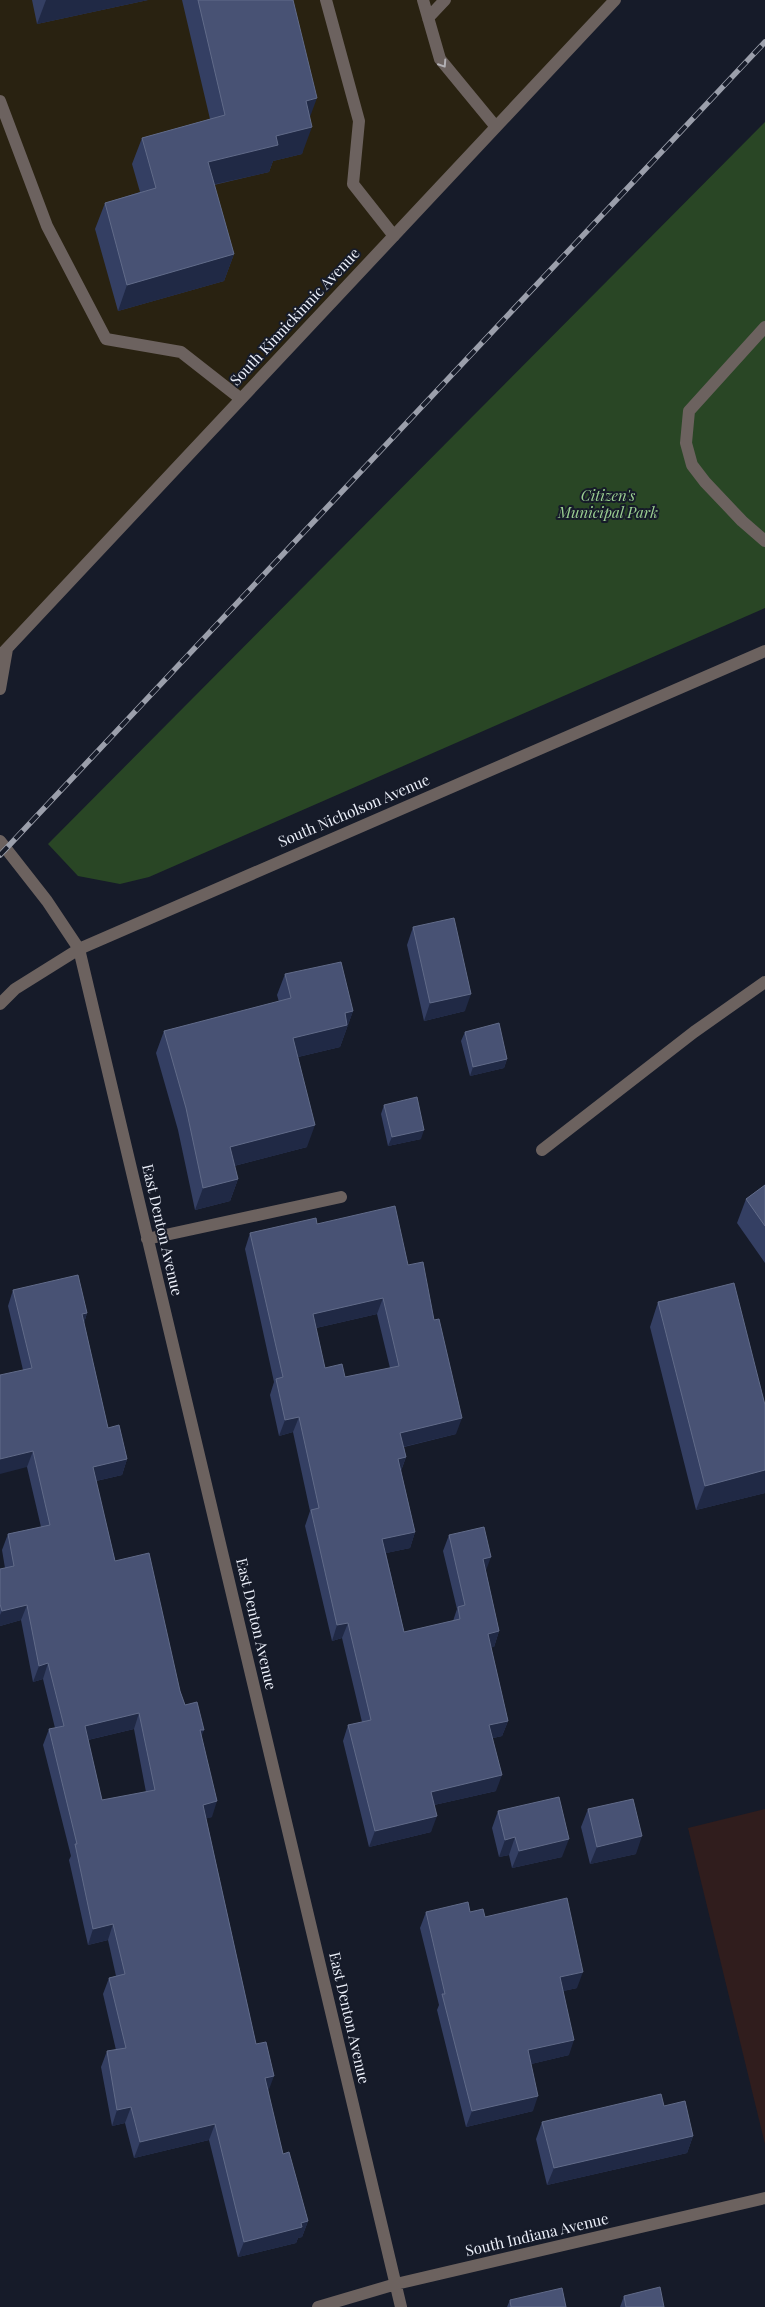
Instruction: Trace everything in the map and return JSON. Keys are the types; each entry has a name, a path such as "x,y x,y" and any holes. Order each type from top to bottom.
{"street":[{"path":"326,0 359,120 353,184 394,236"},
{"path":"423,0 440,59 496,127"},
{"path":"428,18 445,0"},
{"name":"South Kinnickinnic Avenue","path":"4,652 615,0"},
{"path":"0,101 46,226 106,340 181,352 241,399"},
{"path":"765,327 689,411 686,443 692,465 705,482 742,521 765,541"},
{"name":"South Nicholson Avenue","path":"0,1004 15,989 78,949 765,650"},
{"path":"0,689 4,652"},
{"path":"0,841 47,901 78,949"},
{"name":"East Denton Avenue","path":"78,949 401,2307"},
{"path":"542,1150 694,1032 765,982"},
{"path":"147,1239 341,1197"},
{"name":"South Indiana Avenue","path":"318,2307 396,2284 764,2198"}],"shaded area":[{"path":"0,0 615,0 0,656"},
{"path":"765,1809 765,2144 688,1828"}],"green space":[{"name":"Citizen's Municipal Park","path":"765,122 765,608 149,877 120,884 78,876 48,844"}],"building":[{"path":"198,0 293,0 317,98 306,101 312,127 276,136 278,145 208,162 234,254 127,285 105,203 156,188 142,138 225,115"},
{"path":"454,918 471,994 430,1003 413,927"},
{"path":"341,962 353,1011 345,1013 347,1025 293,1038 315,1125 230,1147 238,1179 203,1188 186,1108 164,1031 291,998 285,974"},
{"path":"499,1023 507,1059 473,1067 465,1032"},
{"path":"417,1097 424,1130 392,1137 384,1105"},
{"path":"765,1185 765,1226 746,1199"},
{"path":"395,1206 408,1265 423,1262 434,1320 439,1319 462,1418 400,1433 406,1457 398,1459 415,1532 382,1539 404,1632 460,1619 458,1607 465,1605 449,1535 484,1527 491,1557 483,1559 499,1631 488,1634 508,1721 489,1725 502,1775 431,1792 437,1816 375,1831 348,1725 371,1720 348,1623 337,1625 311,1510 319,1508 299,1417 285,1420 276,1379 283,1377 250,1233 316,1218 317,1224","holes":["383,1298 399,1366 345,1377 342,1364 325,1368 313,1314"]},
{"path":"78,1275 87,1313 82,1314 108,1428 119,1425 127,1459 93,1467 115,1561 149,1553 180,1691 185,1705 197,1702 204,1730 200,1730 217,1801 203,1805 256,2044 266,2042 274,2076 265,2078 283,2154 289,2152 308,2221 301,2223 302,2227 244,2242 215,2124 140,2142 131,2107 117,2110 107,2051 126,2048 109,1978 125,1974 113,1924 93,1929 75,1844 77,1844 49,1729 64,1726 48,1663 39,1666 27,1605 2,1611 0,1604 0,1569 14,1566 8,1534 50,1525 33,1451 0,1459 0,1375 32,1368 13,1290","holes":["139,1713 155,1790 102,1800 85,1726"]},
{"path":"734,1283 765,1405 765,1470 705,1486 658,1302"},
{"path":"559,1797 569,1839 519,1851 515,1837 505,1840 498,1811"},
{"path":"633,1799 642,1836 597,1847 588,1809"},
{"path":"567,1898 583,1972 560,1977 574,2040 528,2050 538,2096 472,2111 442,1994 445,1994 426,1912 468,1902 470,1912 483,1909 485,1917"},
{"path":"661,2094 664,2106 685,2101 693,2136 554,2168 542,2122"},
{"path":"660,2287 664,2307 626,2307 624,2296"},
{"path":"562,2288 566,2307 511,2307 510,2300"}],"railway":[{"path":"0,855 765,42"}]}
